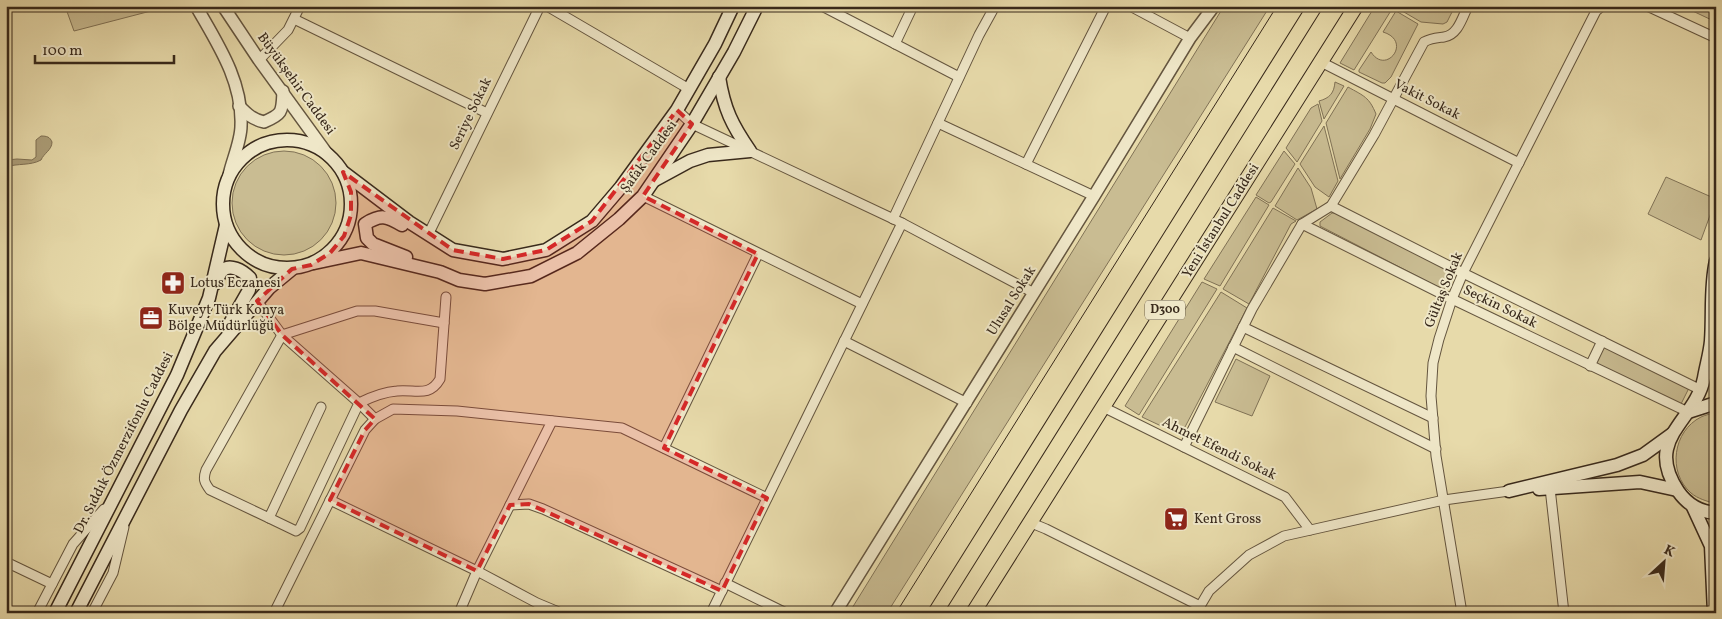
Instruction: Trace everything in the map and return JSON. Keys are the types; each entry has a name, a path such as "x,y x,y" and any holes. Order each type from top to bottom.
{"highway":[{"name":"D300","path":"935,613 1315,6"},
{"name":"Yeni İstanbul Caddesi","path":"973,613 1356,6"}],"main road":[{"name":"Şafak Caddesi","path":"343,172 380,201 453,250 503,260 546,250 592,222 621,187 689,89 715,44 733,6"},
{"name":"Şafak Caddesi","path":"314,262 361,253 436,271 459,280 485,284 531,276 577,253 619,219 643,196 692,124 734,52 757,6"},
{"path":"653,181 690,161 708,155 750,151 733,127 722,98 719,77"},
{"path":"293,140 312,144 328,154 343,172 350,192 351,215 344,236 330,253 314,262 292,269 272,268 254,260 239,248 228,232 222,213 222,193 228,175 240,159 255,147 274,141 293,140"},
{"path":"428,235 407,228 388,218 377,217 365,224 367,238 373,244 436,271"},
{"name":"Dr. Sıddık Özmerzifonlu Caddesi","path":"55,613 177,375 209,298 226,225"},
{"path":"1714,613 1711,546 1693,507 1671,481 1667,466 1667,449 1672,434 1701,390 1711,343 1716,261"},
{"path":"76,613 181,410 248,290 250,278 233,267 226,268 221,272 209,298"},
{"path":"215,351 269,288 292,269"},
{"path":"1688,412 1716,404"},
{"path":"1509,491 1617,465 1643,455 1672,434"},
{"path":"1509,491 1640,482 1677,490"},
{"path":"1693,507 1716,513"}],"street":[{"path":"196,6 222,51 238,88 241,128 228,175"},
{"name":"Büyükşehir Caddesi","path":"223,6 259,60 328,154"},
{"path":"259,60 288,30 300,6"},
{"name":"Seriye Sokak","path":"428,235 540,6"},
{"path":"547,6 689,89"},
{"path":"822,6 959,77"},
{"path":"895,44 913,6"},
{"path":"711,613 862,304 938,123 979,35 995,6"},
{"path":"1026,164 1106,6"},
{"path":"1130,6 1190,38"},
{"name":"Ulusal Sokak","path":"835,613 1190,38 1214,6"},
{"path":"1184,447 1252,309 1302,224 1331,206 1394,99 1424,42 1430,38 1450,36 1456,30 1468,6"},
{"path":"1586,6 1599,9"},
{"path":"1647,6 1716,38"},
{"name":"Gültaş Sokak","path":"1462,613 1436,449 1431,396 1433,363 1452,299 1463,273 1599,9"},
{"path":"294,19 488,113"},
{"name":"Vakit Sokak","path":"1321,62 1519,163"},
{"path":"239,106 247,115 255,120 264,122 278,115 282,107 283,91"},
{"path":"676,110 692,124 898,221 1034,293"},
{"path":"938,123 1094,196"},
{"path":"643,196 862,304"},
{"name":"Seçkin Sokak","path":"1331,206 1701,390"},
{"name":"Seçkin Sokak","path":"1302,224 1452,299 1688,412"},
{"path":"664,448 758,254"},
{"path":"444,323 383,312 357,311 282,335 203,477 205,483 210,490 291,530 296,531 300,528 359,403 376,395 398,391 424,392 435,388 440,379 446,297"},
{"path":"258,301 282,335 375,419"},
{"path":"1243,327 1433,418"},
{"path":"844,341 967,402"},
{"path":"1590,366 1602,341"},
{"path":"1233,346 1436,449"},
{"path":"269,518 321,407"},
{"name":"Ahmet Efendi Sokak","path":"1104,407 1285,497 1310,530"},
{"path":"274,613 364,430 375,419 393,409 457,411 622,428 767,498"},
{"path":"459,613 477,571 552,421"},
{"path":"1550,488 1564,613"},
{"path":"1029,522 1198,609 1209,591 1249,555 1284,536 1444,500 1509,491"},
{"path":"37,613 73,544 113,500"},
{"path":"330,500 477,571 537,603 561,613"},
{"path":"510,505 530,504 543,509 786,613"},
{"path":"95,612 113,573 128,512"},
{"path":"6,562 52,584"}],"highlighted area":[{"path":"677,110 692,124 643,196 758,254 664,448 767,498 722,591 529,504 510,505 477,571 330,500 365,430 375,419 282,335 257,301 292,269 311,265 330,253 344,236 351,215 351,192 343,172 453,250 503,259 546,250 592,221"}],"shaded area":[{"path":"65,6 170,6 74,31"},
{"path":"1224,6 1270,6 887,613 849,613"},
{"path":"1375,6 1388,6 1392,9 1354,70 1340,63"},
{"path":"1398,6 1455,6 1447,22 1443,24 1421,22 1397,8"},
{"path":"1682,6 1716,6 1716,22"},
{"path":"1396,11 1418,24 1391,77 1385,83 1382,83 1359,72 1359,70 1371,52 1377,58 1383,60 1389,59 1394,54 1396,42 1392,36 1383,32"},
{"path":"1335,82 1344,86 1324,119 1319,101 1331,95"},
{"path":"1348,87 1365,98 1371,104 1376,114 1370,129 1340,179 1326,123"},
{"path":"1318,104 1322,121 1297,162 1286,148 1311,108"},
{"path":"1324,126 1338,181 1329,197 1315,187 1300,164"},
{"path":"41,136 48,137 52,142 51,147 41,160 6,167 7,160 32,160 36,157 36,140"},
{"path":"284,151 304,155 321,166 332,183 336,203 332,223 321,240 304,251 284,255 264,251 247,240 236,223 232,203 236,183 247,166 264,155"},
{"path":"1284,151 1295,164 1269,203 1256,195"},
{"path":"1298,168 1311,188 1317,209 1297,220 1275,206"},
{"path":"1666,177 1716,199 1701,240 1648,214"},
{"path":"1256,197 1269,205 1220,286 1204,279"},
{"path":"1273,208 1296,221 1291,224 1249,304 1223,289"},
{"path":"1332,213 1336,213 1453,271 1444,290 1320,226 1320,222"},
{"path":"1202,282 1217,289 1139,415 1125,406"},
{"path":"1221,292 1247,308 1185,427 1179,432 1174,432 1142,417"},
{"path":"1604,346 1690,386 1680,406 1596,364"},
{"path":"1236,359 1270,376 1252,416 1215,402"},
{"path":"1716,412 1716,504 1691,493 1683,484 1678,474 1676,452 1684,432 1692,423 1701,417"}],"tram line":[{"path":"896,613 1277,6"}],"place":[{"name":"Lotus Eczanesi","path":"173,283"},
{"name":"Kuveyt Türk Konya Bölge Müdürlüğü","path":"151,318"},
{"name":"Kent Gross","path":"1176,519"}]}
